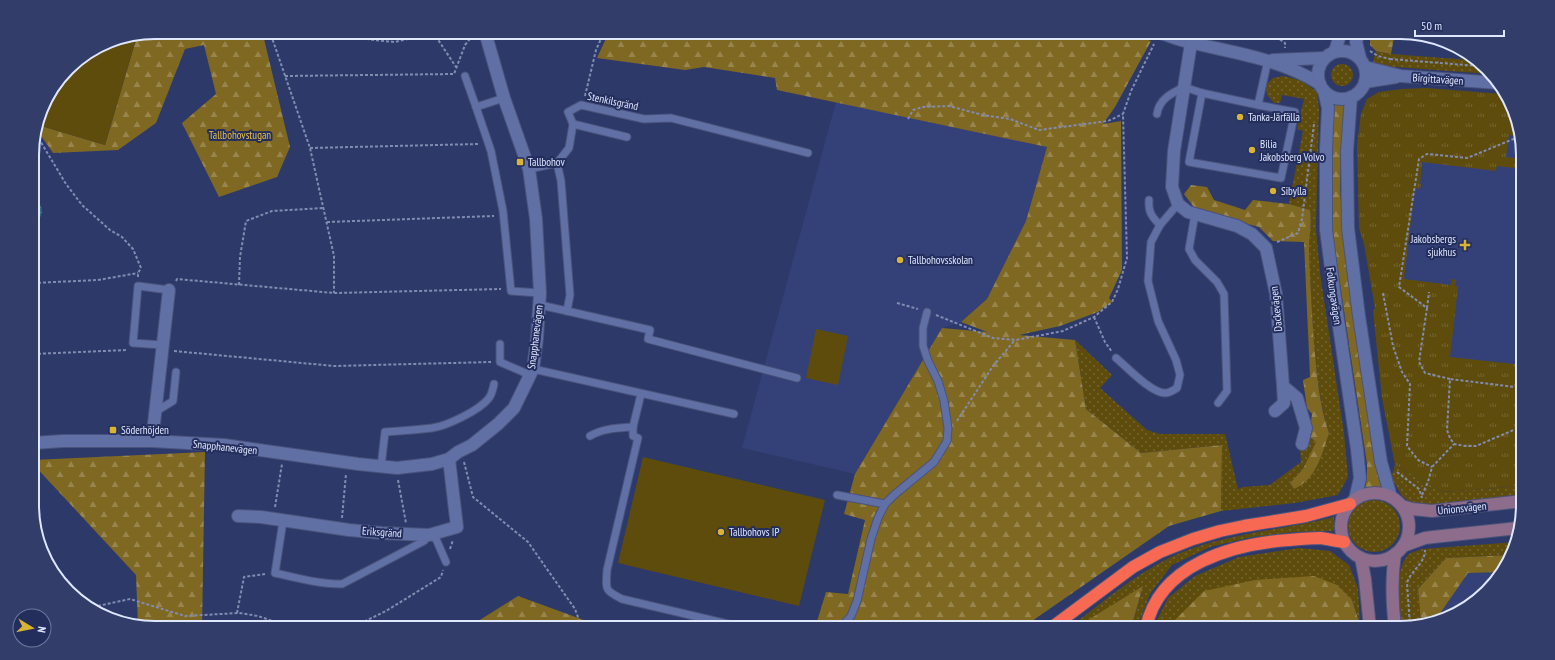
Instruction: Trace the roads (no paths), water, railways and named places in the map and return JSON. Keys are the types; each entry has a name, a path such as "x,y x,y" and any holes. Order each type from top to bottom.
{"highway":[{"path":"1060,621 1133,567 1160,552 1193,539 1220,531 1306,516 1353,502"},
{"path":"1147,621 1156,600 1172,581 1194,566 1222,553 1246,545 1271,541 1320,538 1344,542"}],"main road":[{"path":"1394,621 1391,595 1399,550 1409,531 1406,514 1402,506 1391,497 1382,494 1373,493 1364,495 1353,502 1344,512 1341,522 1341,532 1344,542 1352,552 1361,558 1370,561 1387,559 1399,550 1425,538 1513,529"},
{"name":"Unionsvägen","path":"1402,506 1432,511 1516,502"},
{"path":"1361,558 1369,621"}],"street":[{"name":"Snapphanevägen","path":"39,443 63,441 152,441 224,444 381,467 397,468 432,464 453,456 472,445 498,424 514,408 531,372 540,299 536,219 529,169 504,98 487,39"},
{"path":"1179,39 1268,60 1306,75 1322,87 1329,95 1337,98 1351,97 1360,91 1366,82 1365,58 1356,42 1357,39"},
{"path":"1336,51 1339,39"},
{"path":"1191,43 1174,151 1172,186 1178,204 1188,212 1194,214"},
{"path":"1268,60 1324,58 1336,51 1348,51 1365,58"},
{"path":"1322,87 1319,70 1324,58"},
{"name":"Birgittavägen","path":"1365,58 1388,73 1401,76 1490,82"},
{"name":"Birgittavägen","path":"1366,82 1401,76"},
{"name":"Folkungavägen","path":"1322,87 1328,108 1326,230 1336,313 1358,449 1360,478 1353,502"},
{"name":"Folkungavägen","path":"1351,97 1347,151 1348,228 1359,316 1381,462 1391,497"},
{"name":"Dackevägen","path":"1194,214 1237,226 1252,234 1266,248 1276,294 1284,403 1275,411"},
{"path":"152,441 169,290"},
{"path":"1283,386 1297,398 1306,428 1302,444"},
{"name":"Eriksgränd","path":"238,516 341,529 429,535 457,527 453,456"}],"lane":[{"path":"1258,105 1268,60"},
{"path":"465,76 491,151 503,216 511,291 540,299 567,311 650,330 648,339 797,378"},
{"path":"1157,114 1160,104 1170,94 1184,88 1295,112 1281,178 1189,162 1202,93"},
{"path":"476,108 504,98"},
{"name":"Stenkilsgränd","path":"557,163 569,148 573,124 568,112 581,104 644,119 671,118 714,133 808,153"},
{"path":"573,124 627,137"},
{"path":"529,169 557,163 561,181 570,295 567,311"},
{"path":"1149,200 1148,210 1160,225"},
{"path":"1116,358 1157,391 1166,393 1177,388 1180,375 1176,360 1158,321 1148,281 1151,242 1160,225 1178,204"},
{"path":"1194,214 1189,249 1195,260 1217,282 1224,294 1227,391 1218,403"},
{"path":"163,348 133,343 138,286 169,290"},
{"path":"846,621 851,616 857,601 871,539 878,518 885,504 934,462 947,441 948,428 944,400 938,381 928,361 923,346 923,328 927,312"},
{"path":"500,344 500,362 531,372 734,414"},
{"path":"155,412 172,401 176,372"},
{"path":"381,467 385,432 433,428 464,417 490,398 494,384"},
{"path":"641,394 633,427 633,436 638,438 607,570 606,586 610,593 622,599 715,621"},
{"path":"590,436 610,429 633,427"},
{"path":"837,495 885,504"},
{"path":"278,520 275,573 300,579 342,584 424,541 429,535 436,539 446,562"}],"place":[{"name":"Tanka-Järfälla","path":"1240,117"},
{"name":"Bilia Jakobsberg Volvo","path":"1252,150"},
{"name":"Tallbohov","path":"520,162"},
{"name":"Sibylla","path":"1273,191"},
{"name":"Jakobsbergs sjukhus","path":"1465,245"},
{"name":"Tallbohovsskolan","path":"900,260"},
{"name":"Söderhöjden","path":"113,430"},
{"name":"Tallbohovs IP","path":"721,532"}],"park label":[{"name":"Tallbohovstugan","path":"240,135"}]}
